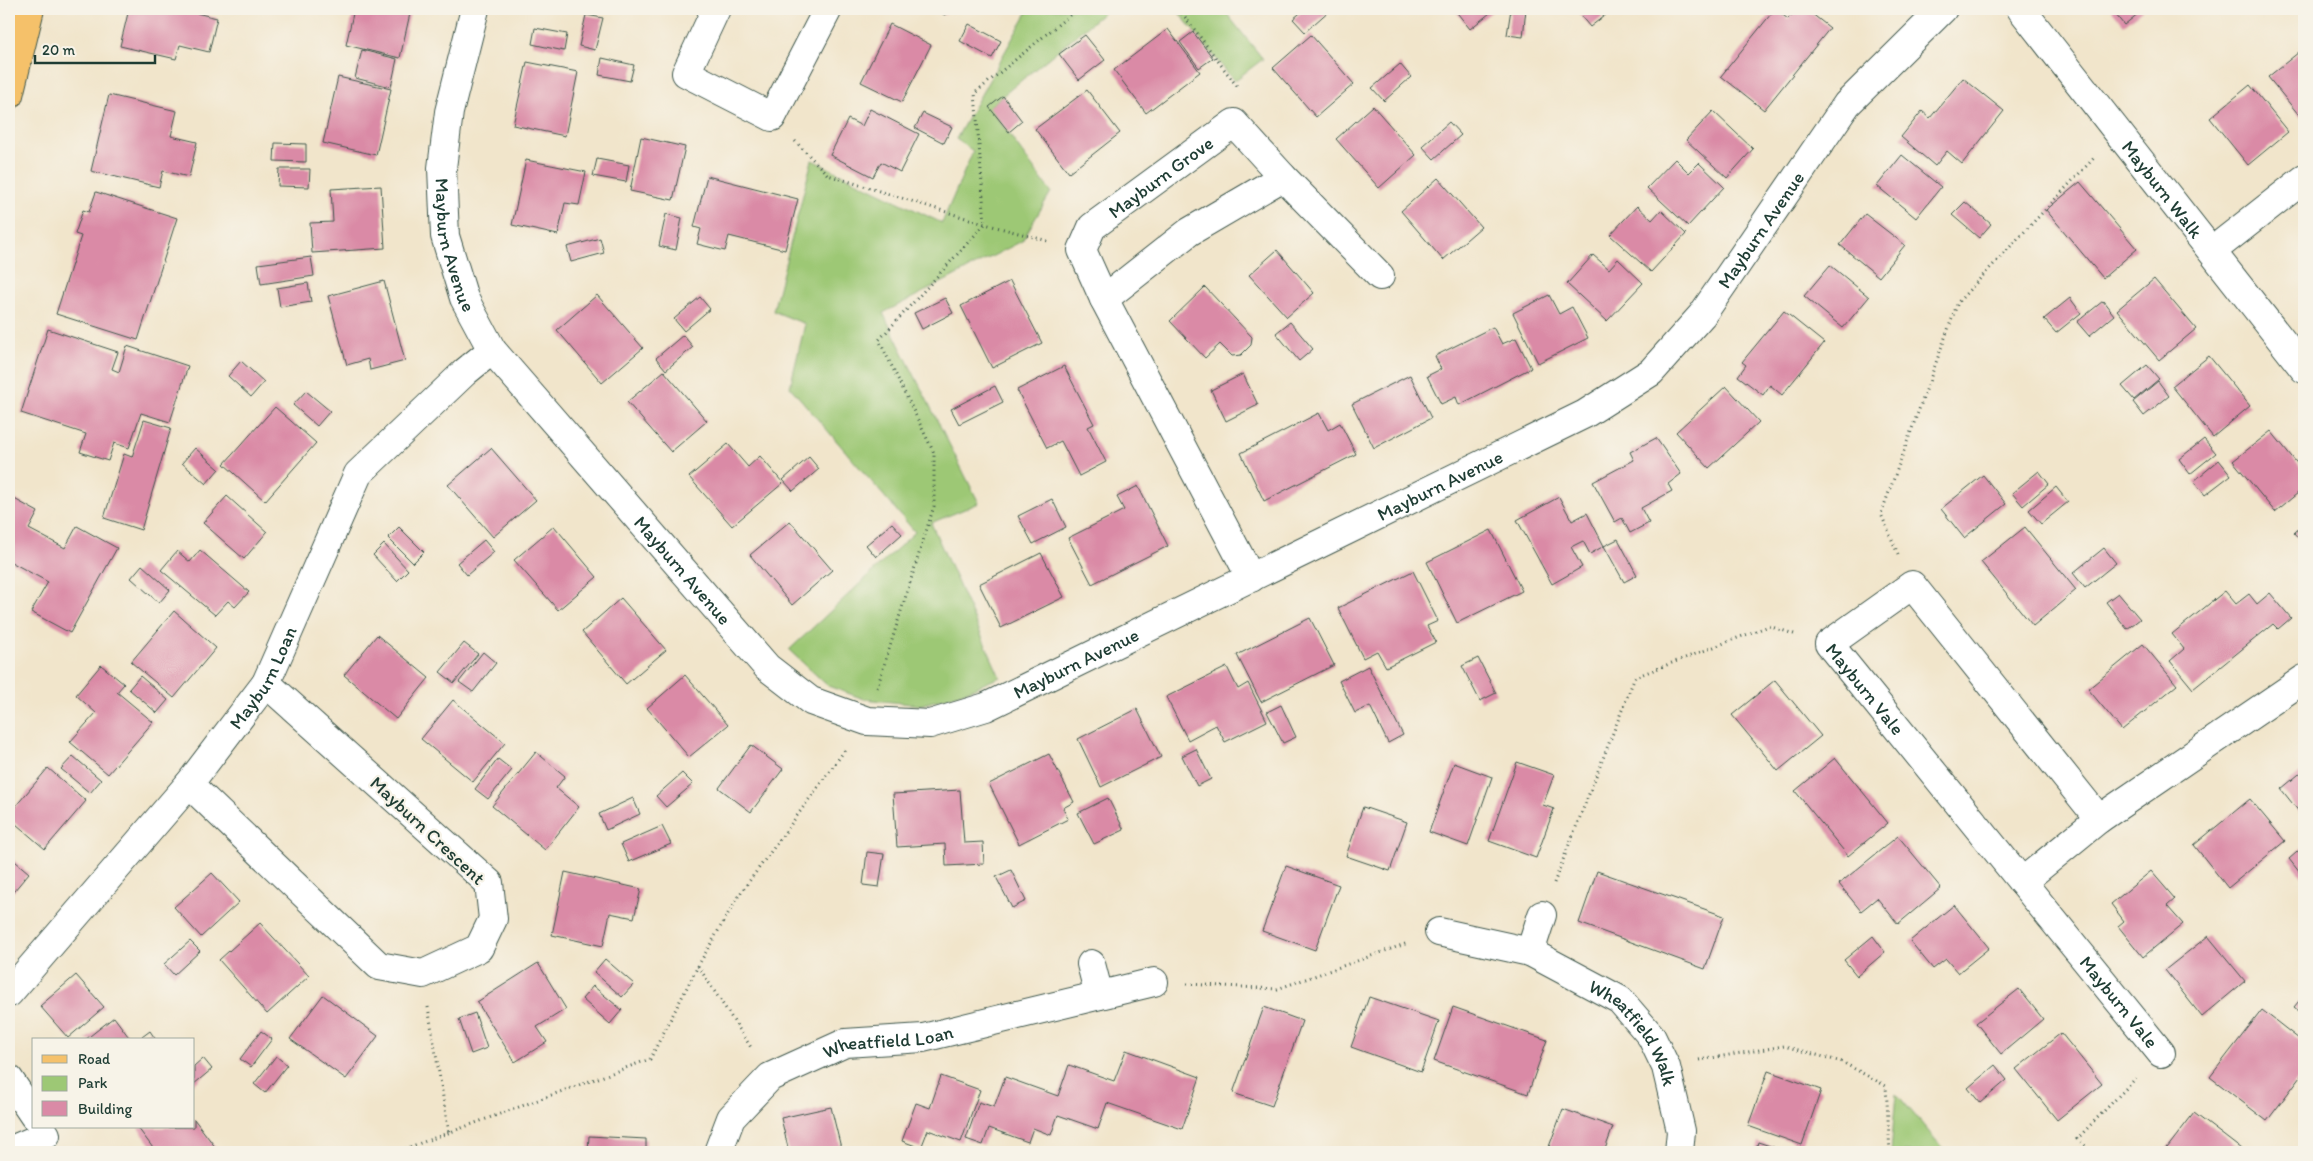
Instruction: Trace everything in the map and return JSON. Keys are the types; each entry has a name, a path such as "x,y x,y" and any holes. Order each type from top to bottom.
{"main road":[{"path":"9,95 30,9"}],"street":[{"name":"Mayburn Avenue","path":"475,9 449,112 442,168 443,207 445,236 464,298 492,350 766,667 811,701 867,721 930,724 986,707 1251,578 1585,414 1651,372 1702,315 1847,104 1942,9"},
{"path":"716,9 686,73 772,117 828,9"},
{"name":"Mayburn Walk","path":"2022,9 2304,369"},
{"path":"1234,123 1283,177 1380,276"},
{"name":"Mayburn Grove","path":"1234,123 1092,227 1082,250 1104,299 1251,578"},
{"path":"1104,299 1189,232 1283,177"},
{"path":"2212,251 2304,179"},
{"name":"Mayburn Loan","path":"9,993 189,784 266,683 358,474 465,372 492,350"},
{"path":"1912,585 2099,819"},
{"name":"Mayburn Vale","path":"1912,585 1829,644 2161,1053"},
{"path":"2022,882 2099,819 2304,679"},
{"name":"Mayburn Crescent","path":"266,683 488,883 493,919 479,948 423,974"},
{"path":"189,784 379,966 423,974"},
{"path":"1530,952 1542,915"},
{"name":"Wheatfield Walk","path":"1439,932 1530,952 1620,1000 1651,1036 1666,1067 1681,1130 1679,1152"},
{"path":"1091,964 1100,995"},
{"name":"Wheatfield Loan","path":"718,1152 731,1118 770,1077 845,1043 923,1038 1154,982"},
{"path":"9,1079 32,1113"},
{"path":"9,1151 46,1133"}],"path":[{"path":"772,117 828,175 985,224 975,93 1077,9"},
{"path":"1179,9 1242,93 1234,123"},
{"path":"1912,585 1881,514 1958,302 2118,132"},
{"path":"1542,915 1635,677 1769,626 1829,644"},
{"path":"1154,982 1277,989 1439,932"},
{"path":"698,966 770,1077"},
{"path":"423,974 449,1133"},
{"path":"1666,1067 1784,1046 1842,1062 1886,1086 1890,1152"},
{"path":"2093,1152 2076,1140 2161,1053"}],"green space":[{"path":"1029,9 1108,9 989,107 1051,192 1022,241 883,313 979,503 931,523 1000,677 960,694 920,705 864,699 828,686 789,650 915,532 790,387 805,324 773,311 812,160 942,223 973,151 956,139"},
{"path":"1176,9 1223,9 1263,59 1234,81"},
{"path":"1896,1093 1946,1152 1891,1152"}],"building":[{"path":"129,9 188,9 188,11 217,18 209,52 180,45 176,59 120,46"},
{"path":"354,9 411,9 400,58 346,45"},
{"path":"933,9 948,9 945,15"},
{"path":"1305,9 1331,9 1305,32 1293,19"},
{"path":"1454,9 1495,9 1470,29"},
{"path":"1511,9 1526,9 1523,37 1507,35"},
{"path":"1575,9 1613,9 1590,27"},
{"path":"1775,9 1788,19 1797,9 1806,9 1830,28 1764,110 1721,76"},
{"path":"2111,9 2144,9 2124,25"},
{"path":"586,15 603,18 595,50 579,46"},
{"path":"890,24 931,45 902,102 861,82"},
{"path":"969,24 1001,41 992,58 960,41"},
{"path":"535,28 567,34 564,51 532,44"},
{"path":"1168,29 1200,72 1146,113 1114,70"},
{"path":"1193,32 1213,58 1199,68 1180,42"},
{"path":"1085,35 1105,60 1079,80 1059,54"},
{"path":"1311,35 1354,84 1316,117 1273,68"},
{"path":"2304,48 2304,119 2303,120 2268,77"},
{"path":"362,50 397,59 391,87 355,78"},
{"path":"602,58 634,65 630,81 599,75"},
{"path":"527,62 578,72 565,136 513,125"},
{"path":"1400,64 1411,77 1384,101 1372,88"},
{"path":"338,77 391,89 376,155 323,143"},
{"path":"1963,78 2004,111 1962,164 1947,151 1935,166 1901,137 1922,111 1930,118"},
{"path":"2250,85 2288,132 2248,165 2210,118"},
{"path":"1087,90 1120,133 1069,173 1035,129"},
{"path":"109,95 177,111 171,136 197,142 189,177 163,171 159,187 91,171"},
{"path":"1003,96 1022,121 1009,132 989,107"},
{"path":"1373,106 1416,155 1379,188 1336,139"},
{"path":"870,109 919,134 900,172 881,162 873,177 830,155 848,119 862,126"},
{"path":"1713,111 1753,149 1727,178 1686,140"},
{"path":"923,113 952,127 944,143 915,128"},
{"path":"1449,122 1461,135 1434,159 1422,146"},
{"path":"641,137 685,147 673,200 630,191"},
{"path":"275,143 306,144 306,162 274,161"},
{"path":"1902,155 1941,187 1916,218 1877,186"},
{"path":"597,159 629,165 626,182 593,176"},
{"path":"1675,159 1689,173 1699,163 1724,187 1688,226 1647,188"},
{"path":"526,160 586,172 579,205 565,203 558,235 512,225"},
{"path":"279,169 310,169 309,187 278,186"},
{"path":"707,176 798,199 785,250 729,236 725,251 697,244 701,229 694,227"},
{"path":"1438,178 1481,227 1443,260 1401,211"},
{"path":"2080,182 2137,249 2103,278 2046,210"},
{"path":"381,186 385,248 312,253 310,223 333,222 331,189"},
{"path":"96,192 177,218 138,340 56,314 81,236 75,234 83,210 89,212"},
{"path":"1965,202 1991,224 1979,238 1952,215"},
{"path":"1637,206 1652,220 1661,210 1686,234 1651,272 1610,235"},
{"path":"666,214 682,218 676,250 659,246"},
{"path":"1865,214 1905,245 1879,277 1840,245"},
{"path":"600,238 604,253 571,262 567,247"},
{"path":"1277,250 1314,293 1287,317 1249,275"},
{"path":"1593,255 1609,269 1618,259 1643,283 1607,321 1567,284"},
{"path":"311,257 314,276 261,284 258,264"},
{"path":"1830,265 1869,297 1843,328 1804,296"},
{"path":"2154,279 2196,329 2159,360 2117,310"},
{"path":"384,281 405,361 370,370 368,359 347,365 328,296"},
{"path":"1010,281 1042,343 992,368 961,306"},
{"path":"308,283 311,302 280,307 277,288"},
{"path":"1205,287 1252,337 1251,345 1241,355 1232,356 1220,344 1205,358 1170,321"},
{"path":"597,295 643,348 602,383 557,330"},
{"path":"1549,295 1559,314 1572,307 1588,338 1538,363 1513,313"},
{"path":"700,297 710,309 684,331 674,319"},
{"path":"945,298 953,313 922,329 914,313"},
{"path":"2070,298 2081,313 2056,333 2044,319"},
{"path":"2103,301 2114,315 2089,336 2077,322"},
{"path":"1784,311 1824,343 1782,395 1770,385 1763,395 1738,376 1746,365 1742,362"},
{"path":"1290,322 1313,349 1299,361 1276,333"},
{"path":"1493,327 1502,344 1516,338 1531,368 1459,405 1456,397 1441,404 1427,376 1441,369 1435,356"},
{"path":"48,329 118,352 112,369 119,372 127,346 188,366 170,422 141,413 129,448 114,443 108,461 80,452 86,434 21,413"},
{"path":"683,335 693,347 666,370 656,358"},
{"path":"2209,356 2250,406 2213,437 2172,386"},
{"path":"241,361 264,382 251,397 228,376"},
{"path":"2147,365 2159,379 2134,400 2122,386"},
{"path":"1064,366 1094,424 1088,427 1106,462 1079,476 1061,441 1047,448 1017,390"},
{"path":"664,371 707,421 671,452 627,402"},
{"path":"1243,374 1258,405 1226,421 1211,390"},
{"path":"1410,375 1431,418 1374,448 1352,404"},
{"path":"2158,381 2169,396 2144,416 2133,402"},
{"path":"995,386 1003,402 959,424 951,409"},
{"path":"1726,386 1759,422 1709,468 1676,432"},
{"path":"306,391 330,411 317,426 293,405"},
{"path":"275,407 316,443 265,501 224,464"},
{"path":"1319,413 1328,430 1340,423 1356,454 1264,501 1241,453"},
{"path":"144,420 171,428 141,530 104,518 124,454 132,457"},
{"path":"2271,431 2304,472 2304,488 2275,512 2233,461"},
{"path":"1656,438 1681,474 1668,484 1672,491 1641,508 1649,523 1630,533 1622,518 1615,522 1593,482 1634,460 1630,452"},
{"path":"2204,439 2216,453 2190,474 2179,459"},
{"path":"728,444 748,467 760,456 783,483 732,526 689,477"},
{"path":"195,448 219,469 206,484 182,463"},
{"path":"491,448 536,500 493,537 448,485"},
{"path":"809,457 819,469 793,491 783,480"},
{"path":"2219,460 2231,475 2205,495 2194,481"},
{"path":"2039,471 2049,484 2023,506 2012,493"},
{"path":"1983,475 2006,504 1964,538 1941,509"},
{"path":"1138,486 1168,546 1092,584 1068,538 1124,510 1117,497"},
{"path":"2056,487 2068,502 2041,524 2029,510"},
{"path":"9,496 38,512 29,529 65,548 77,526 117,548 70,633 31,612 48,582 11,562 9,566"},
{"path":"227,496 267,532 244,559 203,523"},
{"path":"1559,497 1572,521 1587,513 1604,546 1590,554 1583,541 1571,547 1582,567 1552,584 1517,520"},
{"path":"1052,499 1066,527 1033,544 1018,516"},
{"path":"790,521 832,570 792,605 750,555"},
{"path":"892,523 902,534 876,557 866,545"},
{"path":"2304,524 2304,545 2294,533"},
{"path":"554,526 597,577 558,610 514,560"},
{"path":"399,527 424,552 413,563 388,538"},
{"path":"2025,527 2076,590 2033,626 1981,562"},
{"path":"1491,530 1522,591 1457,623 1427,562"},
{"path":"1618,539 1637,575 1624,582 1604,546"},
{"path":"484,540 494,552 467,575 457,563"},
{"path":"384,544 408,570 397,581 373,555"},
{"path":"2104,548 2116,563 2085,588 2073,573"},
{"path":"200,550 249,592 235,607 228,601 215,615 161,570 177,551 190,562"},
{"path":"1041,553 1064,597 1001,628 979,584"},
{"path":"142,565 170,590 159,603 131,578"},
{"path":"1413,571 1438,621 1427,626 1436,642 1386,667 1377,651 1363,658 1338,608"},
{"path":"2225,591 2236,604 2249,594 2257,604 2270,593 2291,618 2278,629 2273,624 2193,689 2170,661 2184,649 2172,634"},
{"path":"2118,593 2140,619 2127,629 2106,602"},
{"path":"621,598 666,650 626,684 582,632"},
{"path":"174,611 216,648 174,698 131,662"},
{"path":"1310,618 1334,665 1261,702 1237,655"},
{"path":"377,635 429,678 396,719 344,675"},
{"path":"464,643 478,654 454,683 440,672"},
{"path":"2143,644 2177,685 2122,730 2088,689"},
{"path":"483,652 496,663 473,692 459,682"},
{"path":"1478,658 1496,693 1480,701 1462,666"},
{"path":"101,665 124,684 117,692 153,722 108,774 70,742 96,713 76,695"},
{"path":"1368,666 1403,735 1388,743 1370,706 1355,713 1339,681"},
{"path":"1227,667 1238,689 1248,683 1267,721 1225,742 1216,725 1188,740 1166,697"},
{"path":"685,675 728,725 689,757 647,708"},
{"path":"140,676 168,700 157,713 129,689"},
{"path":"1775,680 1821,736 1778,771 1732,715"},
{"path":"453,700 505,743 473,782 421,739"},
{"path":"1281,705 1296,737 1283,743 1267,712"},
{"path":"1137,709 1161,757 1101,787 1078,739"},
{"path":"751,745 783,769 751,812 719,788"},
{"path":"1196,749 1211,779 1197,786 1182,756"},
{"path":"536,752 565,776 556,788 579,807 545,850 492,806"},
{"path":"1049,754 1074,802 1063,808 1068,819 1019,844 989,784"},
{"path":"73,756 101,780 90,793 61,769"},
{"path":"1835,758 1888,823 1848,856 1795,791"},
{"path":"498,759 512,770 488,799 475,789"},
{"path":"1517,762 1554,775 1543,805 1554,809 1536,858 1489,841"},
{"path":"1454,763 1492,777 1468,846 1429,832"},
{"path":"48,768 86,801 45,849 9,818 9,814"},
{"path":"2304,770 2304,818 2281,789"},
{"path":"682,773 693,784 666,807 656,796"},
{"path":"960,790 964,843 983,842 984,864 946,866 945,844 897,847 893,794"},
{"path":"633,798 640,814 606,830 599,814"},
{"path":"1108,798 1124,830 1094,844 1078,813"},
{"path":"2250,799 2285,841 2228,888 2194,845"},
{"path":"1363,807 1407,822 1390,871 1346,856"},
{"path":"662,826 671,844 629,862 621,844"},
{"path":"1898,836 1941,888 1898,924 1877,898 1861,911 1839,884"},
{"path":"2304,846 2304,878 2289,859"},
{"path":"867,852 884,854 879,887 863,885"},
{"path":"9,856 29,873 9,897"},
{"path":"1286,866 1339,885 1315,950 1262,931"},
{"path":"1011,870 1026,901 1012,908 996,877"},
{"path":"1597,871 1724,916 1705,969 1579,923"},
{"path":"2151,871 2175,899 2167,906 2183,924 2143,957 2118,926 2124,921 2111,904"},
{"path":"565,872 641,889 634,918 610,913 603,946 552,935"},
{"path":"212,873 239,902 201,937 174,907"},
{"path":"1954,905 1989,948 1958,973 1946,959 1933,969 1910,941"},
{"path":"260,923 309,976 267,1014 219,960"},
{"path":"1873,936 1885,952 1857,976 1844,960"},
{"path":"2208,936 2245,981 2202,1017 2165,970"},
{"path":"190,941 200,951 174,975 164,964"},
{"path":"605,959 634,984 622,997 594,972"},
{"path":"538,963 566,1009 537,1027 547,1042 515,1062 477,1002"},
{"path":"76,975 104,1007 68,1038 40,1006"},
{"path":"593,986 622,1010 610,1024 582,999"},
{"path":"2019,989 2043,1019 2001,1054 1976,1023"},
{"path":"323,995 378,1036 346,1079 290,1039"},
{"path":"2304,995 2304,1015 2294,1007"},
{"path":"1369,997 1439,1021 1421,1072 1351,1047"},
{"path":"1264,1007 1302,1021 1272,1106 1233,1093"},
{"path":"1453,1007 1547,1040 1528,1094 1434,1061"},
{"path":"2262,1010 2304,1043 2304,1072 2267,1121 2210,1077"},
{"path":"475,1013 487,1048 471,1054 459,1019"},
{"path":"114,1017 130,1038 88,1038"},
{"path":"150,1031 155,1038 141,1038"},
{"path":"261,1031 272,1039 251,1067 240,1059"},
{"path":"2061,1033 2102,1084 2057,1120 2016,1069"},
{"path":"1126,1050 1200,1077 1182,1129 1107,1103 1098,1129 1058,1115 1051,1135 1033,1128 1028,1142 989,1128 983,1145 966,1139 979,1102 994,1107 1005,1077 1058,1096 1069,1065 1114,1081"},
{"path":"276,1056 287,1065 265,1093 254,1084"},
{"path":"203,1058 212,1069 195,1083 195,1065"},
{"path":"1995,1065 2007,1080 1980,1103 1968,1088"},
{"path":"1768,1071 1821,1090 1802,1145 1748,1126"},
{"path":"941,1076 980,1090 961,1142 928,1130 921,1148 902,1141 916,1103 930,1108"},
{"path":"831,1107 842,1152 789,1152 781,1118"},
{"path":"1563,1109 1613,1127 1604,1152 1547,1152"},
{"path":"2194,1113 2245,1152 2164,1152"},
{"path":"195,1120 219,1152 156,1152 138,1128 195,1128"},
{"path":"589,1136 646,1139 646,1152 588,1152"},
{"path":"1758,1142 1773,1147 1787,1152 1755,1152"}]}
